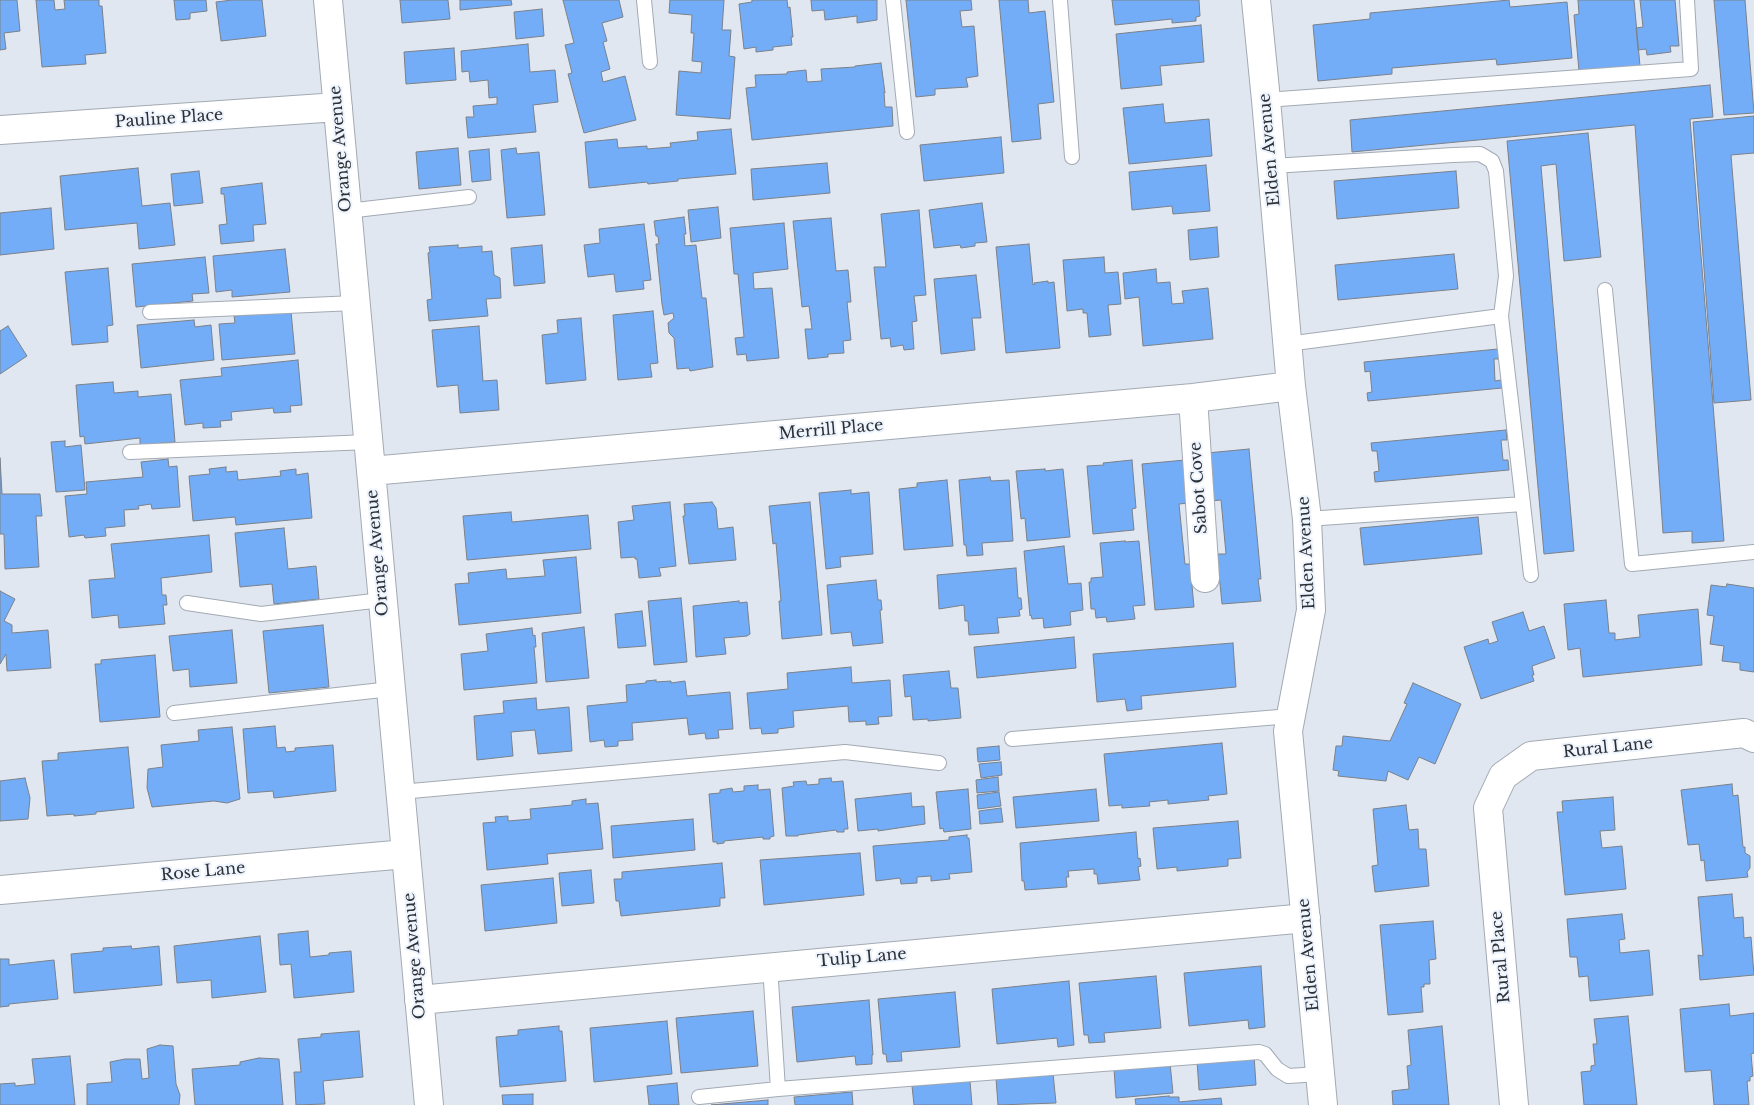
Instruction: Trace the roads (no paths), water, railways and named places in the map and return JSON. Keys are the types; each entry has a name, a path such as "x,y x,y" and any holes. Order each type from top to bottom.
{"street":[{"name":"Orange Avenue","path":"328,0 429,1105"},
{"name":"Elden Avenue","path":"1256,0 1272,166 1286,344 1307,520 1311,610 1288,731 1324,1105"},
{"name":"Pauline Place","path":"0,130 338,107"},
{"name":"Merrill Place","path":"371,471 1193,398 1291,386"},
{"name":"Sabot Cove","path":"1193,398 1205,578"},
{"name":"Rural Lane","path":"1488,808 1502,776 1531,756 1744,733 1754,738"},
{"name":"Rural Place","path":"1488,808 1514,1105"},
{"name":"Rose Lane","path":"0,890 406,854"},
{"name":"Tulip Lane","path":"419,1000 770,966 1306,918"}],"lane":[{"path":"644,0 650,62"},
{"path":"893,0 906,132"},
{"path":"1060,0 1072,157"},
{"path":"1266,100 1691,69 1687,0"},
{"path":"1272,166 1480,154 1492,161 1496,171 1506,276 1501,316 1531,574"},
{"path":"347,211 469,197"},
{"path":"1606,290 1632,564 1754,552"},
{"path":"150,312 355,303"},
{"path":"1286,344 1501,316"},
{"path":"130,452 368,442"},
{"path":"1307,520 1523,504"},
{"path":"187,603 260,614 382,600"},
{"path":"174,713 390,689"},
{"path":"1012,739 1290,716"},
{"path":"400,792 845,752 939,763"},
{"path":"770,966 778,1089"},
{"path":"699,1097 778,1089 1259,1052 1265,1054 1277,1069 1288,1076 1320,1074"}]}
